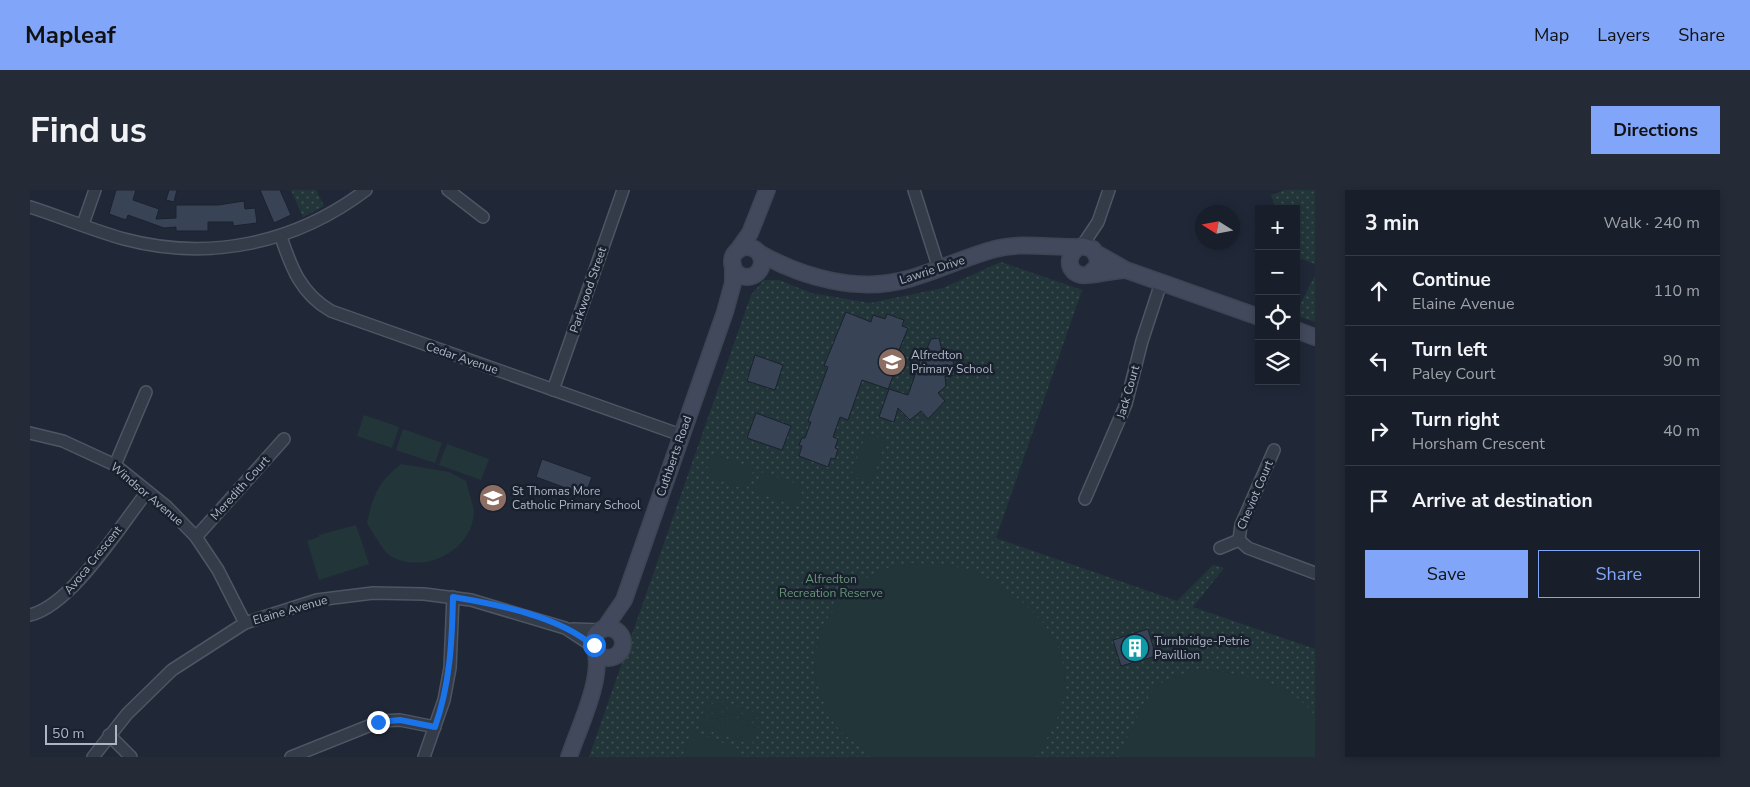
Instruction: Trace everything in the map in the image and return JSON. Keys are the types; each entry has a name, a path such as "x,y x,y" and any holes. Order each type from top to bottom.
{"street":[{"path":"83,224 95,190"},
{"path":"30,207 124,239 164,248 229,248 281,236 326,217 366,190"},
{"path":"448,190 483,217"},
{"name":"Parkwood Street","path":"553,390 623,190"},
{"name":"Cuthberts Road","path":"760,253 758,233 767,190"},
{"path":"914,190 939,268"},
{"path":"1088,249 1099,262 1097,267 1081,273 1070,266 1070,256 1088,249 1109,190"},
{"name":"Cuthberts Road","path":"621,635 624,600 725,312 733,282 735,258 746,241 762,207"},
{"name":"Cedar Avenue","path":"281,236 302,286 316,301 330,311 681,435"},
{"name":"Lawrie Drive","path":"760,253 794,269 843,283 866,285 895,282 995,249 1015,246 1088,249 1126,270 1255,316"},
{"path":"749,247 760,253 762,265 755,275 740,274 735,258 749,247"},
{"name":"Lawrie Drive","path":"1041,247 1081,273 1126,270"},
{"name":"Lawrie Drive","path":"755,275 768,270 794,269"},
{"name":"Cuthberts Road","path":"725,312 742,286 755,275"},
{"name":"Jack Court","path":"1085,499 1126,404 1142,341 1161,282"},
{"path":"1300,331 1315,336"},
{"path":"115,464 146,392"},
{"name":"Windsor Avenue","path":"30,433 63,441 115,464 167,507 196,536 218,570 245,623"},
{"name":"Meredith Court","path":"196,536 284,439"},
{"name":"Cheviot Court","path":"1239,540 1241,525 1274,450"},
{"name":"Avoca Crescent","path":"30,616 46,610 66,595 147,492"},
{"name":"Cheviot Court","path":"1220,548 1239,540"},
{"name":"Cheviot Court","path":"1239,540 1251,550 1315,572"},
{"name":"Elaine Avenue","path":"93,757 109,735 139,701 172,670 245,623 317,600 364,594 453,597 504,608 565,628 590,631 603,629"},
{"path":"424,757 444,700 450,668 453,597"},
{"name":"Cuthberts Road","path":"603,629 624,600"},
{"name":"Elaine Avenue","path":"565,628 595,648"},
{"path":"569,757 593,687 597,659 594,638 603,629 614,629 621,635 622,648 614,656 593,687"},
{"path":"595,648 603,657 614,656"},
{"path":"291,757 381,721 400,720 435,727"},
{"path":"109,735 131,757"}],"green space":[{"path":"291,190 316,190 324,206 303,217"},
{"path":"1285,190 1315,190 1315,264 1300,258 1300,205 1275,205 1271,195"},
{"name":"Alfredton Recreation Reserve","path":"1001,262 1082,290 996,538 1177,601 1213,565 1224,568 1193,607 1315,649 1315,757 589,757 751,295 764,280 779,280 811,293 870,303 943,288"},
{"path":"1315,275 1315,322 1300,316 1300,305"},
{"path":"364,415 399,427 392,448 357,436"},
{"path":"403,429 442,443 435,463 396,450"},
{"path":"866,433 886,440 872,483 851,476"},
{"path":"447,444 489,459 481,480 439,465"},
{"path":"712,454 754,469 746,490 705,475"},
{"path":"401,464 449,472 466,481 474,510 471,527 455,549 444,556 418,563 405,562 392,557 382,547 367,523 374,497 382,483"},
{"path":"762,472 804,486 797,507 755,492"},
{"path":"356,525 369,564 319,580 307,541 319,537 319,535"},
{"path":"911,563 954,566 979,574 999,585 1029,608 1052,635 1059,650 1063,666 1065,683 1063,700 1051,731 1042,745 1030,757 873,757 842,733 829,717 815,678 817,645 826,620 844,597 860,582 882,569"},
{"path":"1202,669 1264,681 1279,687 1305,704 1315,716 1315,757 1119,757 1136,719 1148,697 1158,685"},
{"path":"708,697 762,715 761,719 707,701"},
{"path":"707,702 761,720 759,724 705,705"},
{"path":"705,706 759,725 758,729 704,710"},
{"path":"704,711 757,729 756,733 702,714"},
{"path":"702,715 756,733 755,737 731,729 754,737 753,741 699,723"},
{"path":"699,723 753,742 752,745 698,727"},
{"path":"692,731 742,750 739,757 682,757"}],"building":[{"path":"116,190 136,190 133,200 159,209 156,219 176,218 176,205 218,205 244,201 245,209 255,208 257,223 233,226 233,222 208,222 208,231 176,231 176,227 164,228 128,215 126,220 109,214"},
{"path":"169,190 177,190 174,202 166,200"},
{"path":"260,190 280,190 291,215 274,223"},
{"path":"846,312 871,322 873,315 885,319 887,314 904,320 902,326 908,328 890,372 894,374 888,389 862,380 848,420 840,417 833,437 838,439 835,448 838,449 835,459 831,458 828,467 799,456 802,446 799,445 802,438 805,438 811,422 808,421 828,367 824,366"},
{"path":"939,338 942,351 952,350 955,375 945,376 946,386 938,393 945,401 928,419 921,411 910,420 898,408 894,422 879,417 889,389 908,395 924,350 926,351 931,339"},
{"path":"755,355 783,365 775,390 747,381"},
{"path":"756,413 791,426 782,450 747,438"},
{"path":"542,459 592,477 585,495 536,477"},
{"name":"Turnbridge-Petrie Pavillion","path":"1148,629 1156,656 1121,666 1113,640"}],"place":[{"name":"Alfredton Primary School","path":"892,362"},
{"name":"St Thomas More Catholic Primary School","path":"493,498"},
{"name":"Turnbridge-Petrie Pavillion","path":"1135,648"}],"route":[{"path":"378,722 400,720 435,727 444,700 450,668 453,597 488,604 549,622 572,631 594,647 594,645"}]}
